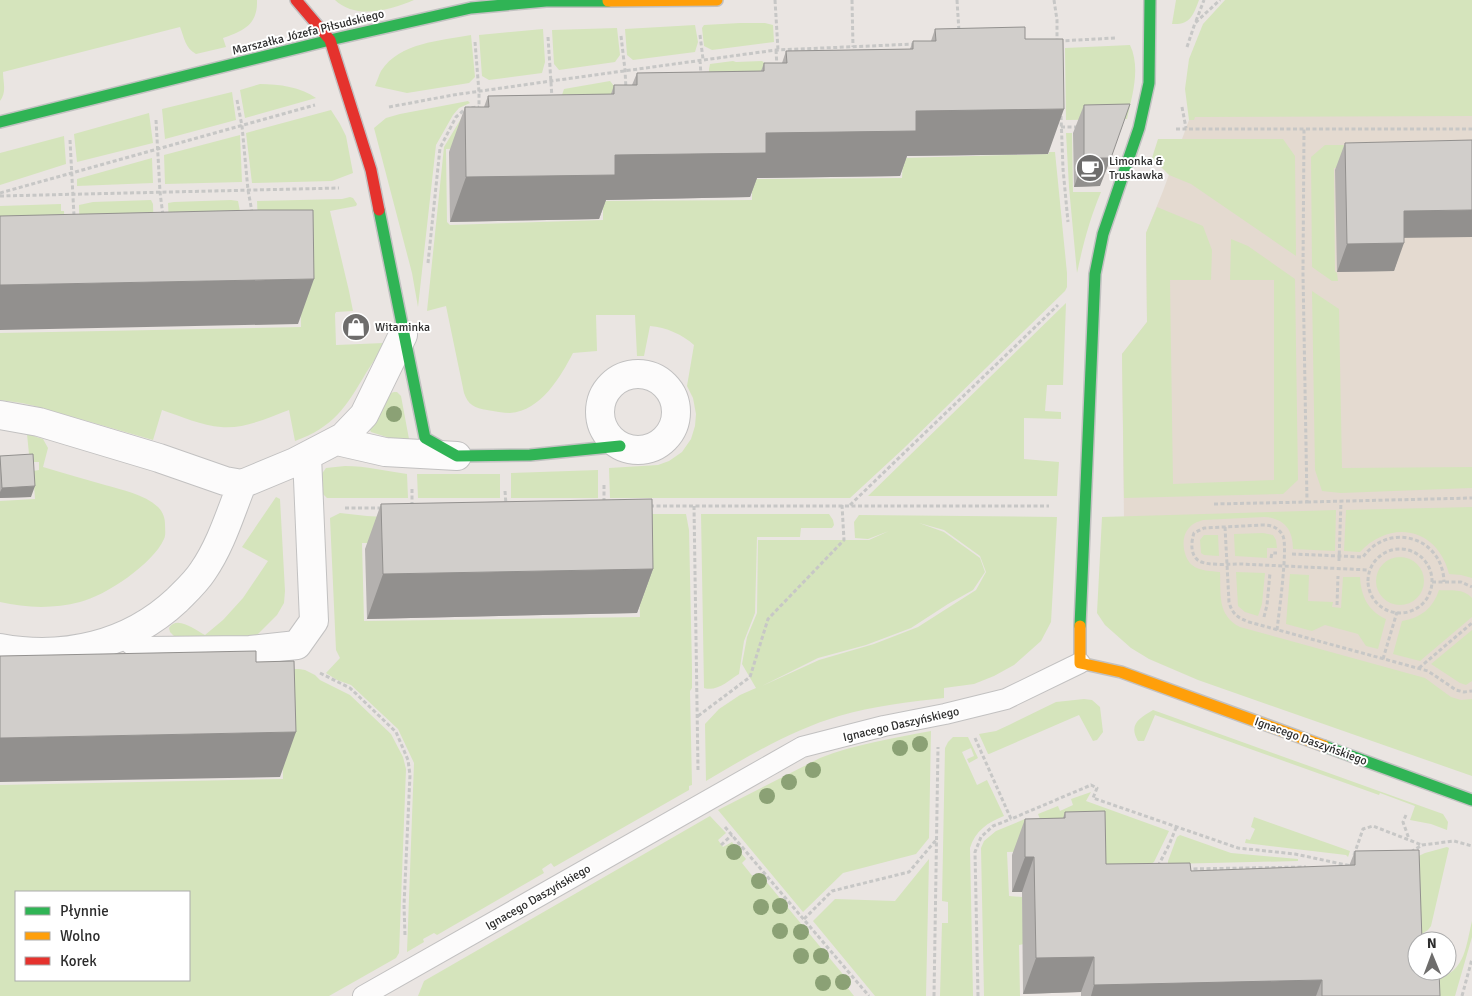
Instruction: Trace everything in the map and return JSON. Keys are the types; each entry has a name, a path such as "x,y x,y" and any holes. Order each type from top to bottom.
{"street":[{"path":"296,0 330,40 371,170 425,438 457,456"},
{"name":"Marszałka Józefa Piłsudskiego","path":"0,122 330,40 471,8 546,1 718,0"},
{"path":"1080,663 1080,610 1095,274 1102,234 1139,128 1149,83 1150,0"},
{"path":"0,415 39,422 158,458 225,481 242,484 307,456 343,437 364,415 403,334"},
{"path":"337,441 385,452 457,456 530,455 620,446"},
{"path":"126,635 146,651 250,650 297,645 314,621 307,456"},
{"path":"0,648 42,652 76,650 126,635 146,625 186,592 202,573 221,540 242,484"},
{"name":"Ignacego Daszyńskiego","path":"1080,663 1122,672 1472,800"}],"lane":[{"name":"Ignacego Daszyńskiego","path":"363,996 802,747 884,726 1006,699 1080,663"}],"path":[{"path":"775,0 777,73"},
{"path":"851,52 852,0"},
{"path":"957,0 959,34"},
{"path":"1054,0 1057,20 1057,50"},
{"path":"1186,51 1204,0"},
{"path":"1195,23 1220,0"},
{"path":"546,1 552,107"},
{"path":"1057,41 1116,38"},
{"path":"383,108 551,81 777,50 918,44"},
{"path":"700,60 701,77"},
{"path":"626,70 626,90"},
{"path":"478,78 479,114"},
{"path":"236,91 242,126 252,218"},
{"path":"1180,99 1186,128"},
{"path":"0,194 323,103"},
{"path":"427,271 440,148 456,117 468,108 479,107"},
{"path":"1060,108 1068,226"},
{"path":"156,112 163,219"},
{"path":"1061,127 1080,127"},
{"path":"1169,129 1472,129"},
{"path":"1304,129 1303,273 1307,502"},
{"path":"70,134 74,220"},
{"path":"0,194 321,188"},
{"path":"850,506 1058,304"},
{"path":"499,507 506,507 505,488"},
{"path":"1214,504 1472,498"},
{"path":"1339,560 1341,501"},
{"path":"697,716 750,677 768,618 844,540 842,505"},
{"path":"649,506 1052,506"},
{"path":"694,506 698,751"},
{"path":"309,508 392,508"},
{"path":"1278,630 1283,566 1285,542 1280,531 1270,525 1264,525 1199,529 1194,533 1192,550 1194,556 1204,563 1283,566 1369,570"},
{"path":"1225,527 1229,602 1234,614 1243,620 1419,668 1428,671 1456,690 1472,691"},
{"path":"1292,554 1363,557 1372,546 1381,540 1403,537 1414,539 1423,543 1435,553 1443,570 1444,582"},
{"path":"1393,549 1406,549 1423,558 1430,569 1432,582 1429,595 1421,605 1410,612 1396,612 1384,608 1374,600 1368,583 1369,570 1381,554 1393,549"},
{"path":"1271,558 1272,553 1276,553"},
{"path":"1264,617 1270,573"},
{"path":"1337,605 1338,576"},
{"path":"1432,582 1461,582 1472,587"},
{"path":"1384,659 1396,612"},
{"path":"1419,668 1472,623"},
{"path":"316,671 350,688 396,732 408,760 410,775 404,905 405,944"},
{"path":"972,730 1011,819"},
{"path":"934,996 938,744"},
{"path":"978,996 975,852 981,836 994,826 1091,785 1096,788 1093,798 1238,848 1295,854 1350,866"},
{"path":"720,820 869,996"},
{"path":"1350,874 1350,866 1363,829 1373,826 1422,845"},
{"path":"1164,870 1156,870 1176,828"},
{"path":"721,844 732,835"},
{"path":"804,919 832,891 909,872 936,840"},
{"path":"1407,855 1422,845 1454,841 1472,846"},
{"path":"1333,866 1358,866"},
{"path":"1180,869 1308,867"},
{"path":"1256,868 1256,877"},
{"path":"1462,996 1472,959"}],"shaded area":[{"path":"1238,0 1472,0 1472,743 1202,647 1124,520 1122,354 1147,322 1146,233 1189,120"}],"green space":[{"path":"0,0 257,0 257,9 255,16 248,26 237,33 223,38 226,47 196,54 187,45 180,27 3,72 4,91 0,101"},
{"path":"335,0 414,0 384,10 363,11 353,10"},
{"path":"1176,0 1199,0 1195,11 1187,21 1172,24"},
{"path":"1225,0 1472,0 1472,116 1195,117 1194,120 1189,120 1185,89 1189,59 1203,24"},
{"path":"765,23 773,25 774,42 712,50 704,46 702,28 704,25"},
{"path":"695,25 698,42 695,52 633,60 627,55 625,29"},
{"path":"617,28 620,55 615,62 559,70 554,64 552,30"},
{"path":"543,29 545,62 542,73 489,80 482,76 479,35"},
{"path":"471,35 475,77 469,83 407,93 375,86 381,71 389,61 410,48 434,41"},
{"path":"1130,45 1135,63 1135,72 1127,119 1066,120 1065,48"},
{"path":"733,61 762,61 770,67 708,114 710,64"},
{"path":"610,81 618,91 619,117 562,95 564,89"},
{"path":"260,84 290,87 304,91 316,98 245,118 240,90"},
{"path":"232,92 236,120 165,139 162,109"},
{"path":"468,101 470,103 459,108 453,115 436,145 418,307 412,273 374,128 386,118"},
{"path":"331,110 346,136 353,173 332,181 252,183 246,133"},
{"path":"149,113 153,143 77,162 74,134"},
{"path":"462,117 471,148 446,149 447,222 450,225 603,220 603,201 752,200 752,179 902,178 903,158 1049,154 1049,152 1055,152 1067,287 903,449 850,498 610,498 609,468 658,465 669,461 682,452 691,439 696,414 693,398 687,386 694,345 674,332 650,326 644,356 637,356 635,315 596,315 597,351 573,353 549,391 531,406 521,411 507,413 483,409 470,403 464,393 446,306 427,311 444,147"},
{"path":"1066,133 1072,133 1073,192 1101,192 1087,231 1077,273 1069,187"},
{"path":"240,135 242,182 165,184 164,155"},
{"path":"64,136 66,164 0,185 0,153"},
{"path":"1158,139 1283,139 1295,156 1296,256 1191,184 1169,175 1152,158"},
{"path":"1325,145 1472,145 1472,166 1334,168 1335,271 1338,281 1332,281 1312,267 1311,157"},
{"path":"152,158 153,183 77,186 77,179"},
{"path":"350,197 357,204 356,206 330,211 353,311 336,312 335,314 336,345 384,343 345,406 320,429 295,441 289,410 256,422 239,426 221,427 207,425 162,410 153,440 35,406 0,400 0,333 301,327 299,248 259,248 257,201 342,199"},
{"path":"151,200 153,204 154,243 80,250 79,205 93,202"},
{"path":"238,201 241,217 170,247 168,203"},
{"path":"61,204 61,211 64,211 65,245 0,252 0,206"},
{"path":"1157,207 1203,226 1212,250 1211,280 1170,280 1173,484 1274,480 1274,280 1230,280 1231,239 1248,246 1295,279 1298,480 1283,494 1124,498 1122,354 1147,322 1146,233"},
{"path":"1312,291 1339,309 1342,468 1472,467 1472,488 1341,493 1322,491 1315,470"},
{"path":"1066,303 1063,385 1047,385 1045,411 1061,412 1061,419 1024,418 1024,459 1059,462 1057,496 868,496"},
{"path":"394,392 401,396 409,439 407,442 371,432 369,428 370,421 391,393"},
{"path":"27,434 43,439 48,448 43,467 140,496 158,507 163,515 165,537 150,559 115,586 90,599 50,607 20,606 0,602 0,501 35,499 33,471 39,470 39,462 32,462 32,455 29,454"},
{"path":"345,466 407,474 408,498 327,498 321,492 321,475 326,468"},
{"path":"598,470 598,498 511,498 511,473"},
{"path":"417,474 500,474 500,498 418,498"},
{"path":"276,497 280,499 285,591 284,603 277,615 256,636 179,641 170,632 169,628 172,624 181,623 205,635 223,620 243,598 268,561 242,547"},
{"path":"1472,507 1472,578 1449,574 1443,559 1435,547 1424,538 1412,533 1399,532 1386,535 1373,541 1360,552 1344,551 1346,510"},
{"path":"1336,510 1335,551 1293,549 1293,542 1286,526 1282,522 1264,517 1203,520 1197,522 1192,525 1184,536 1186,557 1195,567 1220,572 1221,596 1224,610 1227,617 1240,627 1425,678 1451,697 1461,700 1472,699 1472,776 1198,680 1149,659 1131,648 1105,625 1097,613 1102,517"},
{"path":"340,513 402,518 401,543 362,543 364,621 640,617 638,540 597,514 686,514 689,530 692,669 692,688 690,691 692,785 689,786 689,790 554,867 551,863 542,869 544,873 437,935 434,933 423,939 424,942 407,952 414,763 398,729 351,685 337,680 326,673 340,658 336,650 330,518"},
{"path":"701,514 829,514 834,525 832,528 801,528 800,537 757,537 755,613 744,641 739,674 722,685 709,689 704,688"},
{"path":"859,515 1057,517 1051,622 1041,641 1014,665 994,676 974,684 944,688 944,698 878,707 839,716 771,744 706,781 705,724 719,709 740,695 756,688 742,664 747,637 757,613 758,540 869,540 889,531 868,539 855,538 854,522","holes":["919,523 944,530 980,556 986,572 976,590 918,627 874,644 819,660 762,686 818,658 866,645 911,628 973,590 985,572 980,558 944,532"]},
{"path":"1263,533 1273,535 1276,540 1277,548 1267,548 1267,558 1235,556 1234,534"},
{"path":"1204,535 1218,535 1219,556 1201,553 1200,540"},
{"path":"1400,557 1409,559 1417,564 1422,572 1424,581 1422,590 1417,598 1409,603 1400,605 1391,603 1383,598 1378,590 1376,581 1378,572 1383,564 1391,559"},
{"path":"1236,572 1265,573 1262,604 1258,616 1245,612 1238,606"},
{"path":"1290,574 1309,575 1308,601 1333,602 1332,607 1341,608 1343,577 1360,577 1364,597 1370,607 1374,612 1386,619 1378,649 1366,646 1358,634 1325,625 1312,631 1286,624"},
{"path":"1439,590 1457,591 1469,595 1472,598 1472,617 1420,661 1393,654 1402,621 1420,615 1430,607"},
{"path":"1472,630 1472,681 1466,685 1431,664"},
{"path":"255,669 305,670 350,695 391,734 403,757 406,769 399,953 396,958 329,996 0,996 0,785 283,779 281,704"},
{"path":"1092,700 1100,707 1103,732 1097,740 1093,741 1079,715 989,754 979,734 996,731 1056,702"},
{"path":"1153,710 1443,814 1448,822 1447,830 1431,824 1410,820 1415,806 1380,793 1379,795 1155,715 1144,741 1138,741 1134,730 1135,726 1140,719"},
{"path":"931,731 929,838 916,854 843,873 803,912 718,810 820,758 861,745"},
{"path":"953,737 968,737 978,758 969,763 967,759 974,756 971,748 962,752 977,785 987,780 1004,816 983,828 975,837 970,848 973,996 940,996 942,923 948,923 948,902 942,901 945,748"},
{"path":"1091,792 1086,801 1169,831 1154,862 1138,873 1048,851 1007,852 1009,896 1022,897 1024,944 1019,945 1020,996 984,996 981,848 984,841 996,831 1025,819 1040,819 1038,814 1058,806 1060,811 1073,805 1071,799"},
{"path":"710,816 726,833 718,840 723,847 732,842 746,859 742,863 754,878 760,874 851,984 847,987 854,996 418,996 424,981"},
{"path":"1254,817 1350,851 1348,857 1346,855 1245,843 1246,839 1250,840 1255,829 1251,827"},
{"path":"1180,835 1231,853 1298,859 1298,861 1168,864 1177,837"},
{"path":"1449,848 1431,926 1426,931 1416,931 1408,861 1425,853"},
{"path":"929,859 926,996 875,996 813,921 835,899 895,901"},
{"path":"1472,921 1472,937 1455,996 1430,996 1430,981 1457,981 1457,967 1465,951"}],"building":[{"path":"1025,27 1025,39 1063,39 1064,109 916,111 916,131 766,133 766,153 615,155 615,175 466,177 465,107 489,107 488,96 614,94 614,85 637,85 637,73 764,71 764,63 787,63 786,51 913,49 913,41 936,41 935,29"},
{"path":"1130,104 1111,158 1084,158 1084,105"},
{"path":"1472,140 1472,210 1404,211 1404,243 1347,244 1345,143"},
{"path":"313,210 314,279 0,285 0,216"},
{"path":"33,454 35,486 2,488 0,456"},
{"path":"652,499 653,569 383,574 381,504"},
{"path":"256,651 256,662 294,661 296,732 0,738 0,656"},
{"path":"1105,811 1106,864 1190,863 1191,871 1355,865 1355,851 1419,850 1422,931 1407,931 1407,981 1439,981 1440,996 1322,996 1322,980 1094,985 1094,957 1036,958 1034,857 1025,857 1025,819 1065,818 1065,812"}],"traffic: fast":[{"path":"1080,626 1095,274 1103,234 1139,128 1149,83 1150,0"},
{"path":"0,122 330,40 471,8 546,1 608,1"},
{"path":"379,210 425,438 457,456 530,455 620,446"},
{"path":"1324,746 1472,800"}],"traffic: slow":[{"path":"608,1 717,0"},
{"path":"1080,626 1080,663 1121,672 1324,746"}],"traffic: jam":[{"path":"296,0 330,40 371,170 379,210"}],"place":[{"name":"Limonka & Truskawka","path":"1090,168"},
{"name":"Witaminka","path":"356,327"}]}
